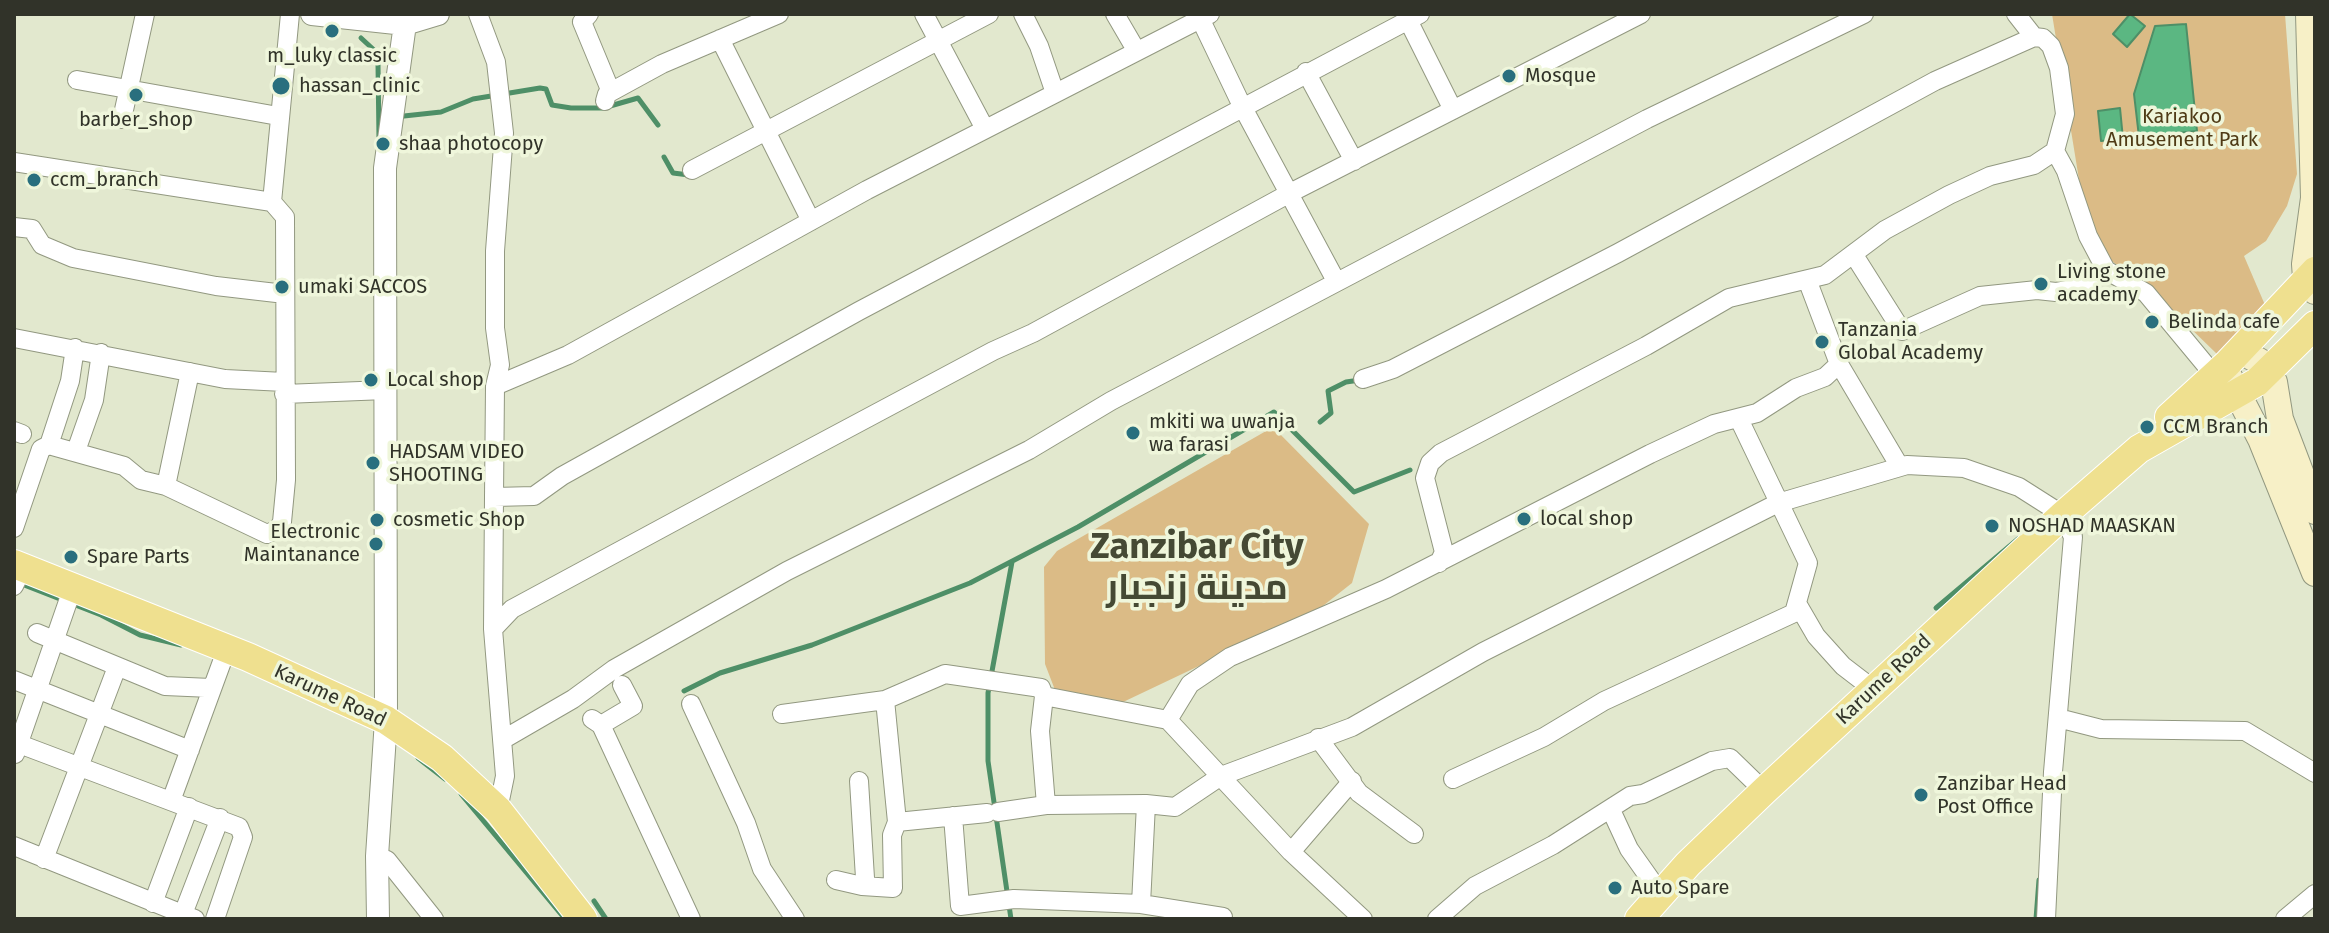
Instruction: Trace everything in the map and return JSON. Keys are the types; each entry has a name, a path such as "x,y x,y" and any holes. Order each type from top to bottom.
{"main road":[{"path":"2309,14 2314,198 2305,264 2312,280"},
{"name":"Karume Road","path":"1646,911 1764,791 2063,515 2139,449 2312,280"},
{"name":"Karume Road","path":"2139,449 2197,413 2238,394 2268,371 2315,325"},
{"path":"2227,363 2268,371 2274,382 2280,419 2315,511"},
{"path":"2227,363 2315,573"},
{"name":"Karume Road","path":"17,575 69,600 227,648 386,720 442,758 498,810 583,919"}],"street":[{"path":"122,119 145,14"},
{"path":"272,202 290,14"},
{"path":"312,14 405,19 438,14"},
{"path":"478,14 496,62 504,133 495,251 495,328 500,365 495,386 493,629 505,776 498,810"},
{"path":"589,14 582,22 608,97 720,39 779,14"},
{"path":"924,14 985,129"},
{"path":"692,170 989,14"},
{"path":"1023,14 1039,46 1055,93"},
{"path":"1115,14 1136,50"},
{"path":"493,629 512,609 1290,193 1453,110 1611,20 1641,14"},
{"path":"504,739 695,621 907,509 1029,450 1111,401 1236,338 1336,281 1772,55 1864,14"},
{"path":"2016,14 2034,37"},
{"path":"495,386 568,355 630,323 811,221 1203,16 1242,106 1336,281"},
{"path":"494,497 534,496 562,476 859,311 1414,17 1453,110"},
{"path":"378,919 377,856 386,720 385,168 405,19"},
{"path":"1363,379 1393,369 1618,253 1935,81 2034,37 2043,38 2051,46 2059,68 2065,114 2055,151 2034,165 1990,176 1949,195 1885,230 1854,255 1808,282 1729,298 1654,342 1441,453 1430,463 1425,478 1444,552 1439,563"},
{"path":"720,39 811,221"},
{"path":"1306,72 1354,161"},
{"path":"77,80 278,116"},
{"path":"2055,151 2066,171 2088,236 2106,270 2146,293 2227,363"},
{"path":"14,162 272,202 285,217 284,514 273,533 260,531 166,486 141,480 124,466 49,445 41,449 14,528"},
{"path":"14,227 32,229 42,245 73,258 216,286 285,294"},
{"path":"1854,255 1902,331 1980,296 2071,289 2106,270"},
{"path":"1808,282 1839,364 1900,467"},
{"path":"14,338 284,388 386,390"},
{"path":"49,445 70,381 75,348"},
{"path":"76,451 94,400 101,353"},
{"path":"1168,720 1190,684 1230,657 1439,563 1714,424 1757,413 1796,388 1825,377 1839,364"},
{"path":"166,486 190,372"},
{"path":"1453,779 1544,737 1604,701 1794,613 1808,563 1739,419"},
{"path":"897,822 1046,805 1146,804 1175,807 1221,776 1352,727 1483,652 1778,503 1900,467 1964,468 2019,487 2063,515 2073,537 2046,919"},
{"path":"69,600 16,747 239,827 243,834 215,919"},
{"path":"1798,605 1816,636 1843,666 1873,689"},
{"path":"37,633 165,686 211,688"},
{"path":"171,801 227,648"},
{"path":"44,859 117,667"},
{"path":"782,714 885,700 945,674 1041,688 1044,696 1040,731 1046,805"},
{"path":"14,680 98,716 190,750"},
{"path":"622,685 633,706 596,722 691,919"},
{"path":"1044,696 1168,720 1291,852 1363,919"},
{"path":"836,880 893,888 892,835 897,822 885,700"},
{"path":"691,704 746,823 762,869 795,919"},
{"path":"2058,718 2101,729 2245,731 2315,773"},
{"path":"1318,738 1359,793 1414,834"},
{"path":"1437,919 1475,886 1611,810 1630,796 1643,794 1712,761 1730,758 1764,791"},
{"path":"859,781 865,878 862,886"},
{"path":"1291,852 1352,781"},
{"path":"1141,904 1146,804"},
{"path":"153,903 189,807"},
{"path":"1611,810 1629,849 1653,883 1646,911"},
{"path":"953,816 960,906 1004,900 1141,904 1223,917"},
{"path":"14,846 189,917 220,818"},
{"path":"377,856 387,860 434,919"},
{"path":"2285,919 2315,894"}],"green space":[{"name":"Kariakoo Amusement Park","path":"2052,14 2285,14 2297,174 2287,206 2266,241 2244,256 2265,305 2218,355 2152,291 2109,259 2093,228 2083,204"},
{"path":"1273,427 1369,524 1352,583 1319,609 1121,703 1055,690 1045,664 1044,567 1057,551"}],"shaded area":[{"path":"2130,14 2145,26 2127,47 2113,34"},
{"path":"2186,24 2197,131 2139,137 2134,94 2155,26"},
{"path":"2120,108 2123,139 2101,141 2098,111"}],"waterway":[{"path":"361,38 374,50 378,64 379,139"},
{"path":"404,116 441,112 473,99 540,88 546,89 552,105 571,108 603,108 638,98 658,125"},
{"path":"664,157 673,173 689,175"},
{"path":"1320,422 1331,413 1328,391 1346,382 1360,380"},
{"path":"684,691 720,673 812,645 970,583 1078,527 1274,412 1354,492 1410,470"},
{"path":"1936,608 2018,539"},
{"path":"1011,919 988,761 988,693 1012,562"},
{"path":"19,583 101,615 140,635 181,645"},
{"path":"418,758 445,779"},
{"path":"461,794 565,919"},
{"path":"2036,919 2039,880"},
{"path":"594,901 606,919"}],"place":[{"name":"m_luky classic","path":"332,31"},
{"name":"Mosque","path":"1509,76"},
{"name":"hassan_clinic","path":"281,86"},
{"name":"barber_shop","path":"136,95"},
{"name":"shaa photocopy","path":"383,144"},
{"name":"ccm_branch","path":"34,180"},
{"name":"Living stone academy","path":"2041,284"},
{"name":"umaki SACCOS","path":"282,287"},
{"name":"Belinda cafe","path":"2152,322"},
{"name":"Tanzania Global Academy","path":"1822,342"},
{"name":"Local shop","path":"371,380"},
{"name":"CCM Branch","path":"2147,427"},
{"name":"mkiti wa uwanja wa farasi","path":"1133,433"},
{"name":"HADSAM VIDEO SHOOTING","path":"373,463"},
{"name":"local shop","path":"1524,519"},
{"name":"cosmetic Shop","path":"377,520"},
{"name":"NOSHAD MAASKAN","path":"1992,526"},
{"name":"Electronic Maintanance","path":"376,544"},
{"name":"Spare Parts","path":"71,557"},
{"name":"Zanzibar Head Post Office","path":"1921,795"},
{"name":"Auto Spare","path":"1615,888"}],"district":[{"name":"Zanzibar City مدينة زنجبار","path":"1197,568"}]}
